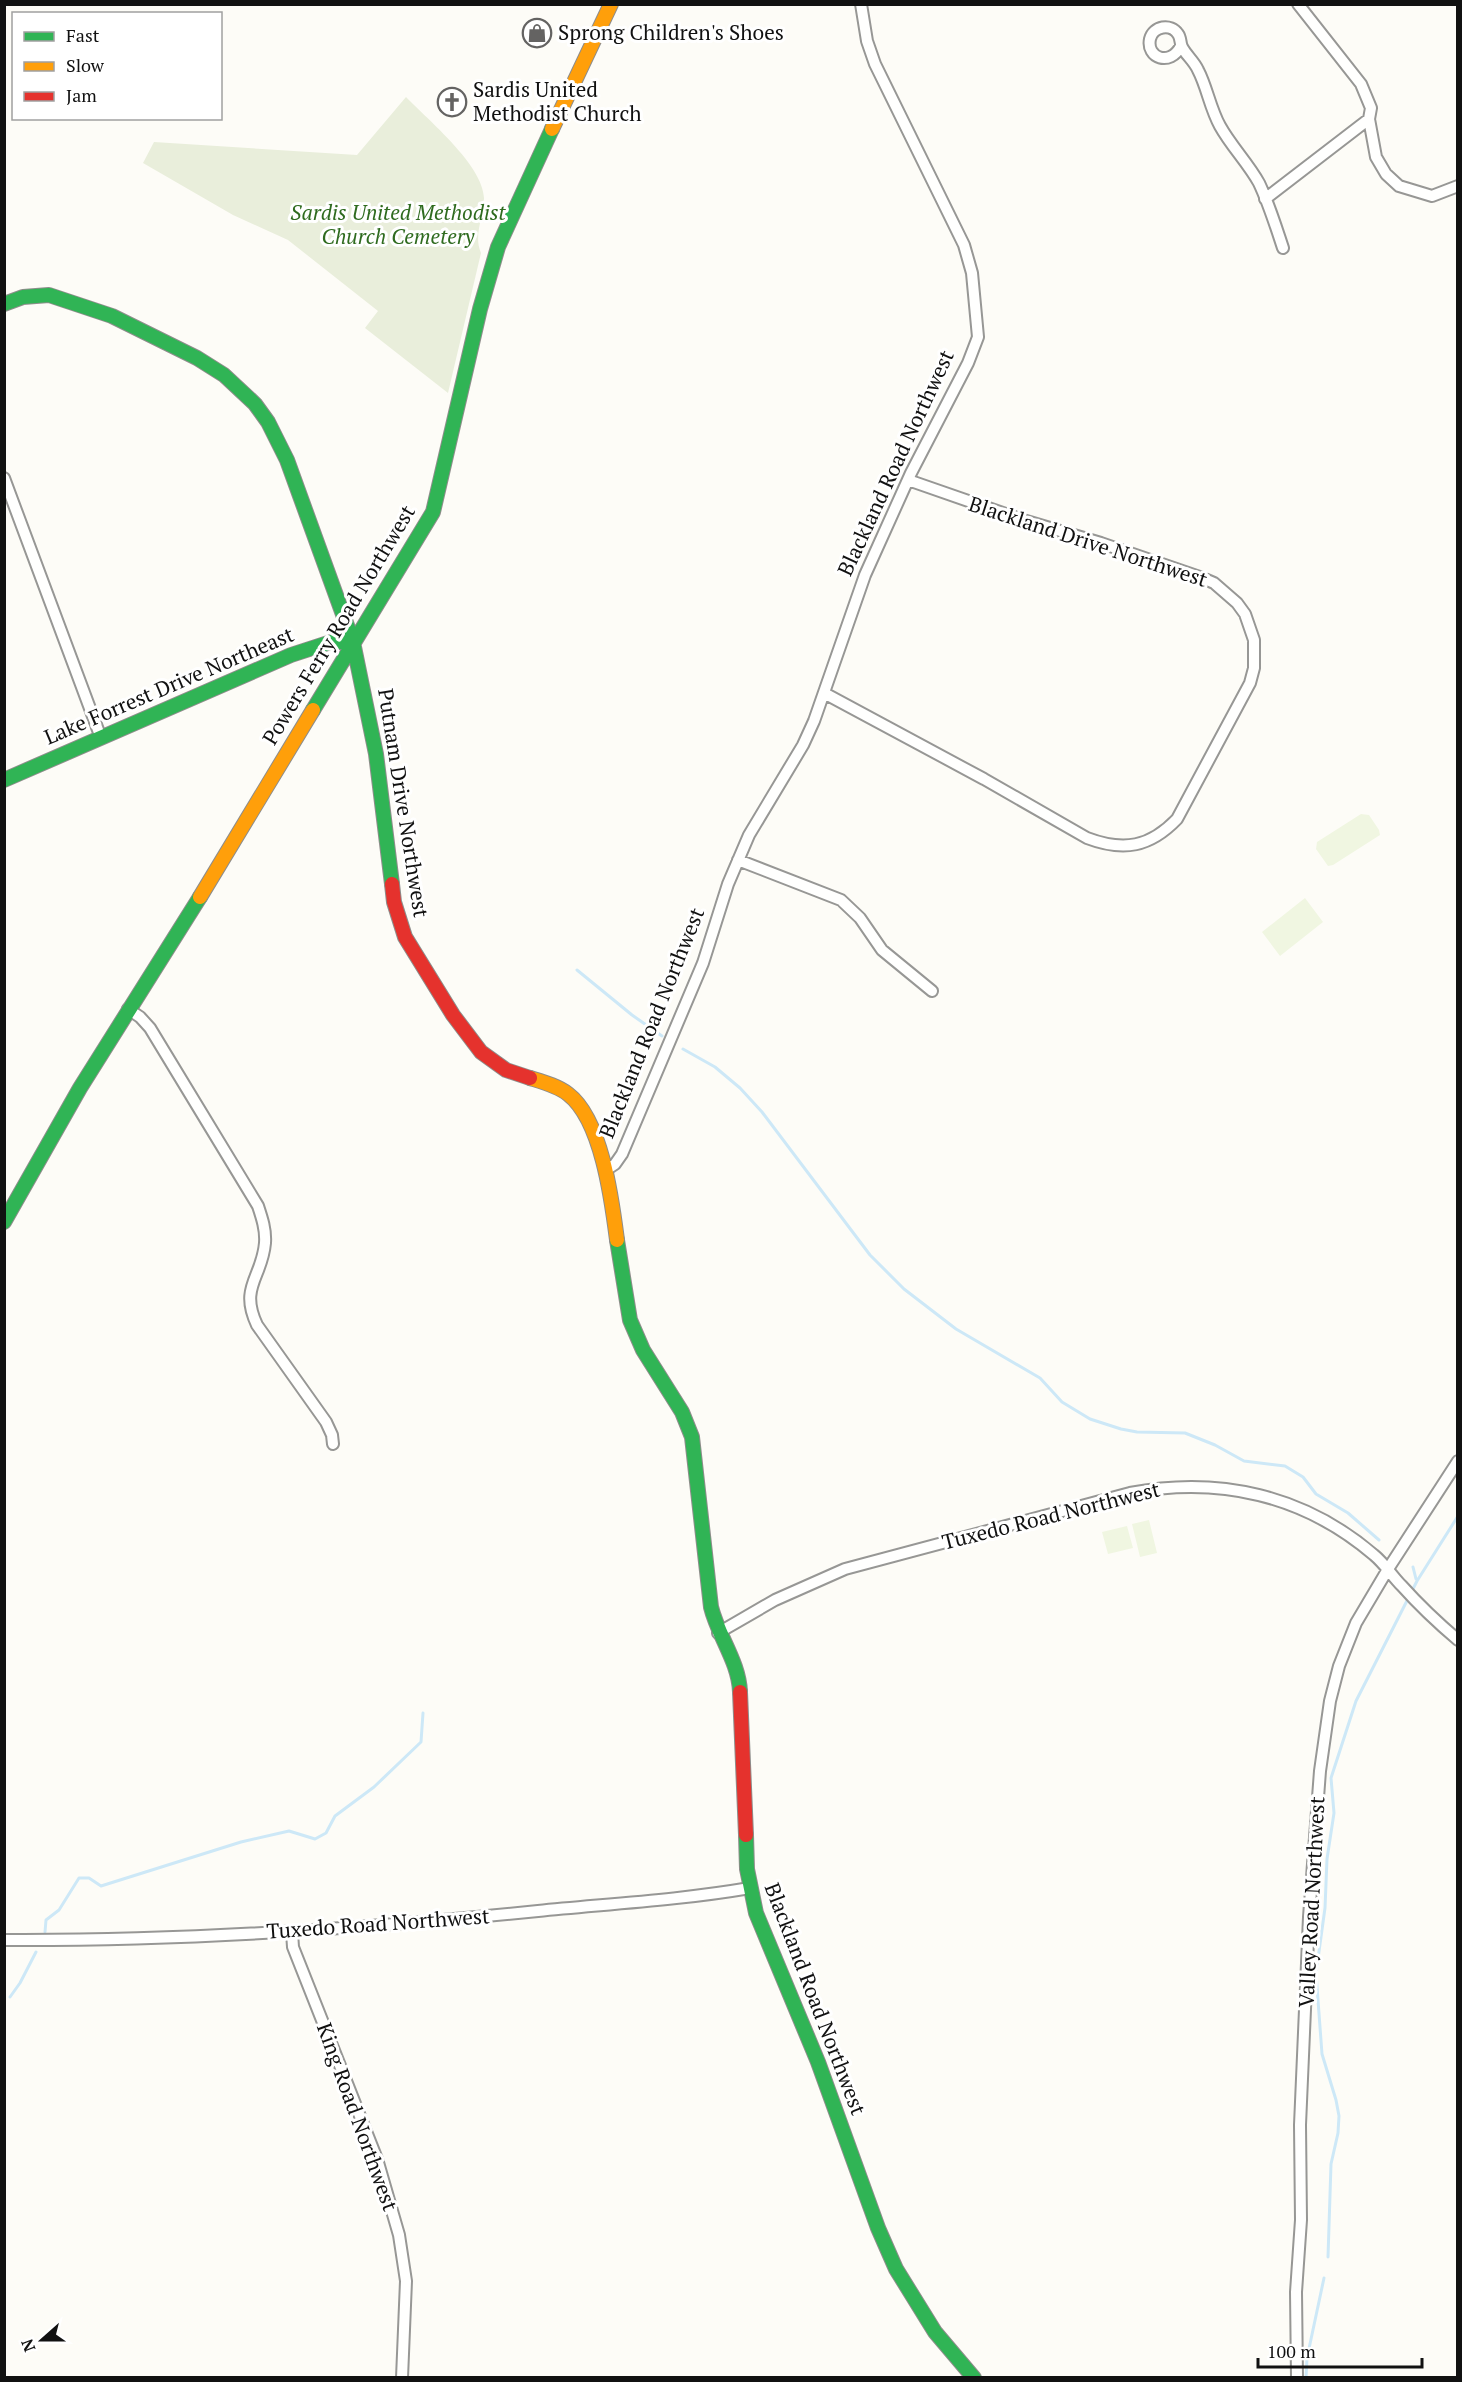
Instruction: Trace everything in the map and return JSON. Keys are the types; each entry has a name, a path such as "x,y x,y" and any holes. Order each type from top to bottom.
{"street":[{"name":"Powers Ferry Road Northwest","path":"4,1222 23,1186 129,1010 163,958 433,512 480,309 498,247 611,4"},
{"name":"Blackland Road Northwest","path":"861,4 867,40 875,64 964,245 972,273 978,337 968,363 908,480 865,575 824,693 803,745 759,814 738,860 703,963 622,1154 615,1164 606,1170 630,1320 644,1350 682,1412 692,1437 711,1607 718,1632 734,1664 740,1685 750,1888 756,1913 818,2062 878,2228 896,2269 935,2332 974,2378"},
{"path":"1298,4 1360,84 1371,108 1369,119 1376,157 1386,174 1399,186 1432,196 1458,186"},
{"path":"1181,46 1198,69 1219,125 1258,183 1283,248"},
{"path":"1265,199 1369,119"},
{"name":"Putnam Drive Northwest","path":"4,304 36,295 63,299 112,316 197,358 239,388 255,404 279,442 353,642 376,754 387,826 394,902 405,937 453,1015 481,1052 506,1070 558,1088 578,1104 589,1121 606,1170"},
{"path":"4,478 101,738"},
{"name":"Blackland Drive Northwest","path":"824,693 984,779 1087,838 1105,845 1122,847 1154,838 1177,819 1250,683 1255,654 1251,627 1237,603 1215,583 908,480"},
{"name":"Lake Forrest Drive Northeast","path":"4,780 291,655 331,642 353,642"},
{"path":"738,860 841,900 860,918 882,950 932,991"},
{"path":"129,1010 140,1017 150,1028 258,1206 264,1225 265,1243 262,1260 250,1290 250,1312 326,1422 333,1444"},
{"name":"Valley Road Northwest","path":"1297,2378 1296,2292 1300,2220 1300,2125 1313,1845 1330,1701 1339,1666 1356,1623 1458,1461"},
{"name":"Tuxedo Road Northwest","path":"718,1632 775,1600 845,1569 1160,1487 1215,1488 1261,1495 1292,1504 1317,1515 1341,1529 1376,1556 1420,1606 1458,1640"},
{"name":"Tuxedo Road Northwest","path":"4,1940 80,1940 292,1932 444,1920 750,1888"},
{"name":"King Road Northwest","path":"292,1932 293,1947 377,2159 399,2235 405,2281 402,2378"}],"green space":[{"name":"Sardis United Methodist Church Cemetery","path":"406,97 465,158 481,185 484,198 478,233 481,253 448,393 365,328 378,311 288,240 233,215 143,163 154,142 357,155"},
{"path":"1361,814 1369,815 1380,835 1328,866 1316,849 1317,842"},
{"path":"1305,898 1323,922 1280,956 1262,932"},
{"path":"1149,1520 1157,1553 1140,1557 1132,1524"},
{"path":"1127,1526 1133,1548 1108,1554 1102,1532"}],"waterway":[{"path":"577,970 632,1015 662,1036"},
{"path":"683,1049 715,1067 740,1088 762,1112 870,1255 904,1289 956,1329 1040,1378 1062,1402 1090,1419 1137,1432 1185,1433 1215,1445 1244,1461 1285,1466 1303,1477 1316,1494 1348,1513 1379,1540"},
{"path":"1328,2257 1331,2164 1338,2133 1339,2116 1322,2054 1316,1973 1325,1908 1327,1859 1334,1813 1331,1778 1356,1701 1417,1581 1458,1516"},
{"path":"1413,1567 1416,1579"},
{"path":"45,1932 46,1920 59,1910 79,1878 89,1878 101,1886 241,1842 289,1831 315,1839 326,1833 335,1816 374,1787 421,1742 423,1713"},
{"path":"10,1997 36,1952"},
{"path":"1306,2378 1307,2358 1324,2278"}],"traffic: fast":[{"path":"313,710 433,512 480,309 498,247 552,129"},
{"path":"4,304 23,297 49,295 112,316 197,358 224,375 255,404 268,422 287,460 353,642 376,754 392,884"},
{"path":"4,780 291,655 331,642 353,642"},
{"path":"4,1222 80,1088 200,897"},
{"path":"617,1240 630,1320 643,1350 682,1412 692,1437 711,1607 736,1670 740,1692"},
{"path":"746,1835 747,1869 756,1913 818,2062 878,2228 896,2269 935,2332 974,2378"}],"traffic: slow":[{"path":"552,129 611,4"},
{"path":"200,897 313,710"},
{"path":"530,1078 564,1091 580,1106 589,1122 603,1162 617,1240"}],"traffic: jam":[{"path":"392,884 394,902 405,937 453,1015 481,1052 506,1070 530,1078"},
{"path":"740,1692 746,1835"}],"place":[{"name":"Sprong Children's Shoes","path":"537,33"},
{"name":"Sardis United Methodist Church","path":"452,102"}]}
